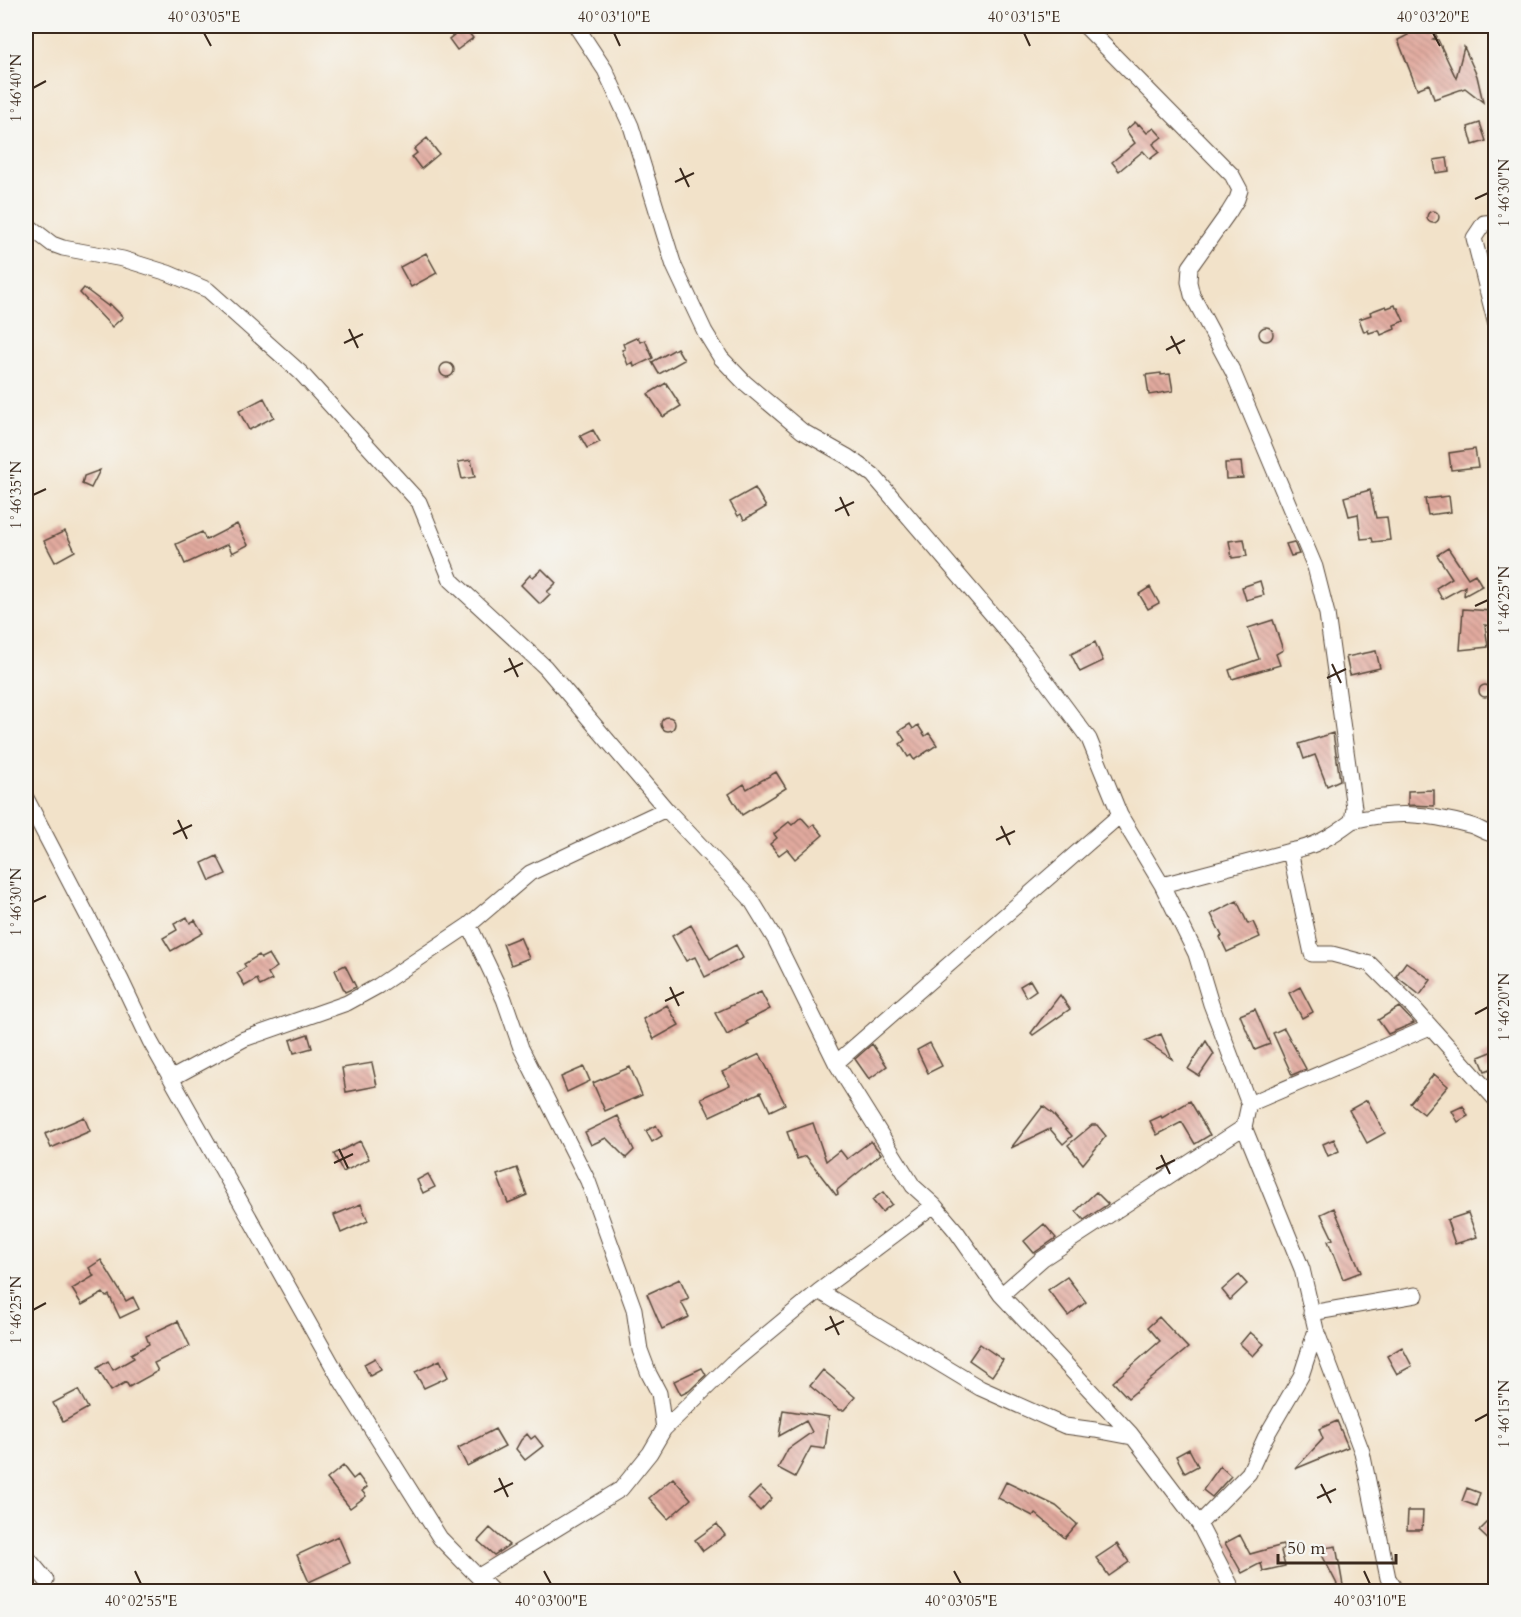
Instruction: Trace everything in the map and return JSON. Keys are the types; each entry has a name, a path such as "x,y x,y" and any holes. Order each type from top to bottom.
{"street":[{"path":"576,26 605,70 631,126 674,266 705,332 722,358 744,382 802,431 848,457 873,475 1025,653 1089,739 1120,815 1162,885 1196,954 1211,1004 1249,1104 1244,1128 1302,1269 1316,1330 1362,1452 1388,1578 1396,1592"},
{"path":"1085,26 1232,175 1240,189 1229,212 1190,267 1189,282 1192,295 1233,372 1315,567 1327,614 1354,808 1352,821"},
{"path":"1496,222 1484,223 1474,238 1496,325"},
{"path":"26,224 63,248 123,259 168,273 208,290 301,373 419,502 451,580 545,667 666,809 750,898 775,939 836,1063 913,1186 934,1205 956,1231 1000,1295 1132,1437 1199,1524 1234,1592"},
{"path":"26,798 121,980 150,1041 339,1377 440,1538 493,1592"},
{"path":"172,1078 244,1039 347,1004 469,925 530,873 666,809"},
{"path":"1162,885 1290,851 1307,849 1352,821 1381,814 1415,814 1471,825 1496,835"},
{"path":"836,1063 1120,815"},
{"path":"1290,851 1312,954 1332,954 1370,964 1402,995 1496,1100"},
{"path":"469,925 504,999 521,1048 588,1181 634,1309 639,1330 640,1350 659,1393 664,1429"},
{"path":"1249,1104 1431,1027"},
{"path":"1000,1295 1042,1259 1244,1128"},
{"path":"479,1576 621,1489 650,1454 664,1429 732,1363 819,1292 934,1205"},
{"path":"819,1292 980,1388 1065,1426 1132,1437"},
{"path":"1311,1312 1416,1295"},
{"path":"1199,1524 1248,1473 1265,1438 1301,1376 1316,1330"},
{"path":"26,1556 46,1580"}],"building":[{"path":"1404,26 1431,26 1437,37 1433,39 1438,40 1456,78 1464,47 1477,76 1483,102 1465,88 1434,99 1429,84 1417,89 1398,40 1408,35"},
{"path":"464,27 473,38 457,50 449,39"},
{"path":"1135,122 1147,133 1154,128 1162,137 1153,144 1159,152 1150,159 1143,151 1119,171 1112,162 1135,143 1126,130"},
{"path":"1480,123 1486,141 1473,145 1468,127"},
{"path":"427,138 439,154 421,169 412,157 417,153 414,149"},
{"path":"1447,158 1449,171 1436,173 1434,160"},
{"path":"1435,211 1439,217 1435,223 1431,223 1427,215"},
{"path":"426,253 437,273 411,287 400,267"},
{"path":"84,288 108,306 110,304 123,317 112,327 80,293"},
{"path":"1395,305 1404,321 1394,325 1395,329 1381,335 1379,330 1364,332 1359,319 1371,315 1370,312"},
{"path":"1266,327 1271,329 1273,334 1271,339 1266,341 1261,339 1259,334 1261,329"},
{"path":"638,337 640,342 645,340 653,358 634,367 633,362 628,365 622,350 625,349 623,344"},
{"path":"677,348 684,360 659,374 652,362"},
{"path":"447,363 452,365 454,370 452,375 447,377 442,375 440,370 442,365"},
{"path":"1161,373 1161,375 1170,374 1173,391 1149,395 1146,375"},
{"path":"666,383 681,406 663,417 648,394"},
{"path":"264,398 274,417 249,430 239,411"},
{"path":"593,430 600,442 587,448 580,436"},
{"path":"1475,449 1478,467 1451,470 1449,453"},
{"path":"471,460 475,477 462,479 458,462"},
{"path":"1241,462 1243,478 1226,479 1225,463"},
{"path":"100,470 91,488 82,484 84,476"},
{"path":"755,488 766,507 744,520 741,514 738,516 730,502"},
{"path":"1370,490 1376,518 1387,517 1390,540 1373,542 1372,538 1361,539 1358,514 1349,516 1344,497"},
{"path":"1449,496 1451,512 1428,515 1425,499"},
{"path":"237,524 248,545 232,553 228,544 185,564 176,544 202,532 206,540"},
{"path":"65,531 75,551 55,562 44,541"},
{"path":"1244,539 1247,556 1232,558 1229,541"},
{"path":"1294,542 1299,554 1291,556 1286,544"},
{"path":"1448,548 1468,578 1475,574 1482,586 1464,596 1465,586 1442,599 1436,588 1452,578 1437,555"},
{"path":"542,569 556,583 547,592 550,594 540,604 521,585 530,575 533,577"},
{"path":"1260,581 1264,595 1246,600 1242,587"},
{"path":"1150,587 1159,603 1148,609 1139,594"},
{"path":"1463,609 1491,611 1490,626 1485,625 1488,647 1460,650"},
{"path":"1273,620 1283,650 1276,654 1280,665 1232,679 1229,670 1259,659 1248,628"},
{"path":"1095,642 1103,661 1080,672 1071,654"},
{"path":"1376,651 1380,668 1350,675 1346,657"},
{"path":"1487,685 1490,686 1490,696 1483,697 1480,696 1479,689 1480,686"},
{"path":"665,717 671,717 675,724 671,731 665,731 661,727 661,721"},
{"path":"910,724 913,729 918,725 925,736 929,733 937,745 914,760 911,755 908,757 900,744 905,740 899,731"},
{"path":"1333,733 1340,780 1327,786 1315,755 1304,759 1299,744"},
{"path":"776,772 786,788 742,815 729,794 744,784 747,789"},
{"path":"1434,790 1434,806 1408,805 1408,791"},
{"path":"801,817 810,827 814,824 823,835 795,859 787,849 779,855 770,844 777,838 774,834 789,822 792,825"},
{"path":"217,856 226,874 210,881 202,863"},
{"path":"1237,901 1248,924 1253,922 1260,937 1227,952 1211,914"},
{"path":"187,917 190,923 195,920 203,933 171,951 163,938 177,930 174,924"},
{"path":"691,925 710,959 736,945 743,958 705,977 695,957 686,961 672,936"},
{"path":"520,937 529,958 511,965 503,944"},
{"path":"269,954 277,967 268,973 272,980 260,986 257,979 245,986 237,973 246,967 244,964 259,955 261,958"},
{"path":"1406,962 1431,980 1420,995 1396,976"},
{"path":"345,965 356,987 345,992 335,970"},
{"path":"1030,980 1036,990 1026,997 1020,986"},
{"path":"1300,987 1313,1012 1302,1018 1289,993"},
{"path":"761,992 770,1009 745,1022 747,1024 727,1035 715,1013"},
{"path":"1060,995 1070,1009 1033,1035 1031,1033"},
{"path":"667,1005 679,1025 654,1039 643,1019"},
{"path":"1399,1007 1414,1023 1388,1034 1378,1020"},
{"path":"1255,1009 1270,1044 1255,1050 1240,1015"},
{"path":"1284,1028 1306,1069 1292,1075 1273,1033"},
{"path":"308,1034 312,1048 294,1053 290,1040"},
{"path":"1161,1034 1172,1059 1145,1041"},
{"path":"1206,1041 1214,1054 1199,1076 1188,1069"},
{"path":"930,1043 942,1066 928,1073 917,1050"},
{"path":"872,1044 887,1066 869,1079 855,1059"},
{"path":"1496,1050 1496,1067 1485,1071 1479,1057"},
{"path":"760,1054 785,1104 770,1111 761,1092 710,1116 701,1098 730,1085 722,1072"},
{"path":"372,1063 377,1086 346,1092 342,1068"},
{"path":"584,1067 590,1081 567,1092 561,1077"},
{"path":"630,1067 642,1095 605,1111 593,1083"},
{"path":"1434,1074 1448,1086 1424,1114 1410,1103"},
{"path":"1367,1100 1385,1133 1367,1143 1349,1110"},
{"path":"1190,1101 1210,1135 1195,1144 1182,1122 1157,1135 1150,1121 1161,1116 1162,1118"},
{"path":"1043,1106 1072,1136 1063,1144 1050,1129 1011,1148"},
{"path":"1463,1106 1468,1116 1458,1122 1452,1111"},
{"path":"618,1116 634,1150 626,1158 606,1138 591,1145 585,1132"},
{"path":"84,1117 90,1131 51,1148 45,1134"},
{"path":"813,1123 826,1161 840,1150 847,1159 871,1141 881,1154 837,1190 836,1195 806,1156 797,1159 787,1132"},
{"path":"656,1125 662,1136 652,1142 646,1131"},
{"path":"1092,1125 1097,1125 1106,1136 1083,1164 1068,1145"},
{"path":"1334,1139 1339,1151 1328,1156 1323,1144"},
{"path":"360,1141 369,1159 343,1172 334,1154"},
{"path":"517,1168 527,1195 508,1203 497,1175"},
{"path":"428,1174 435,1187 423,1193 417,1180"},
{"path":"883,1192 892,1204 882,1212 872,1200"},
{"path":"1096,1192 1108,1204 1084,1220 1076,1211"},
{"path":"361,1204 368,1221 341,1233 334,1215"},
{"path":"1334,1208 1361,1272 1343,1279 1328,1241 1333,1239 1321,1214"},
{"path":"1468,1213 1477,1237 1455,1244 1447,1220"},
{"path":"1044,1224 1056,1238 1034,1253 1024,1241"},
{"path":"101,1260 126,1301 133,1297 139,1309 120,1318 109,1295 106,1297 103,1293 82,1305 72,1289 94,1276 89,1268"},
{"path":"1239,1275 1247,1284 1230,1300 1222,1290"},
{"path":"1067,1277 1086,1302 1068,1316 1048,1290"},
{"path":"680,1279 689,1299 681,1302 689,1317 662,1329 647,1294"},
{"path":"1159,1317 1188,1348 1128,1398 1113,1382 1160,1341 1148,1327"},
{"path":"178,1321 190,1346 154,1363 158,1371 129,1387 126,1382 111,1391 97,1368 108,1361 113,1370 134,1358 131,1354 149,1344 146,1336"},
{"path":"1250,1332 1264,1344 1253,1356 1240,1344"},
{"path":"980,1344 1003,1360 992,1376 969,1360"},
{"path":"1402,1347 1412,1366 1397,1374 1387,1356"},
{"path":"375,1358 381,1370 370,1376 364,1364"},
{"path":"440,1360 448,1377 424,1388 415,1372"},
{"path":"702,1368 706,1375 689,1391 681,1395 674,1381"},
{"path":"823,1370 855,1397 844,1410 839,1410 810,1386"},
{"path":"78,1390 88,1408 63,1422 53,1403"},
{"path":"783,1410 829,1417 825,1449 811,1447 795,1477 778,1468 788,1449 812,1432 806,1421 779,1436"},
{"path":"1337,1421 1348,1447 1295,1469 1323,1439 1319,1429"},
{"path":"495,1429 505,1446 467,1466 458,1448"},
{"path":"527,1434 531,1439 535,1436 543,1446 525,1460 516,1449"},
{"path":"1189,1449 1198,1466 1185,1473 1176,1456"},
{"path":"343,1466 353,1479 358,1475 367,1487 362,1491 366,1496 350,1508 327,1479"},
{"path":"1220,1466 1231,1476 1212,1497 1203,1490"},
{"path":"673,1478 691,1499 668,1519 649,1498"},
{"path":"1006,1482 1056,1506 1077,1524 1065,1538 1035,1513 1033,1516 998,1498"},
{"path":"760,1487 772,1498 760,1511 748,1499"},
{"path":"1467,1488 1480,1493 1476,1506 1462,1501"},
{"path":"1408,1511 1423,1511 1422,1530 1407,1530"},
{"path":"1496,1514 1496,1547 1479,1531"},
{"path":"717,1524 725,1535 703,1551 695,1540"},
{"path":"490,1528 509,1545 494,1555 478,1541"},
{"path":"1240,1535 1250,1554 1283,1545 1284,1549 1281,1551 1285,1566 1263,1571 1261,1563 1242,1573 1225,1543"},
{"path":"338,1536 350,1563 309,1582 297,1555"},
{"path":"1117,1544 1129,1562 1109,1576 1096,1558"},
{"path":"1336,1546 1344,1591 1343,1592 1319,1549"}]}
